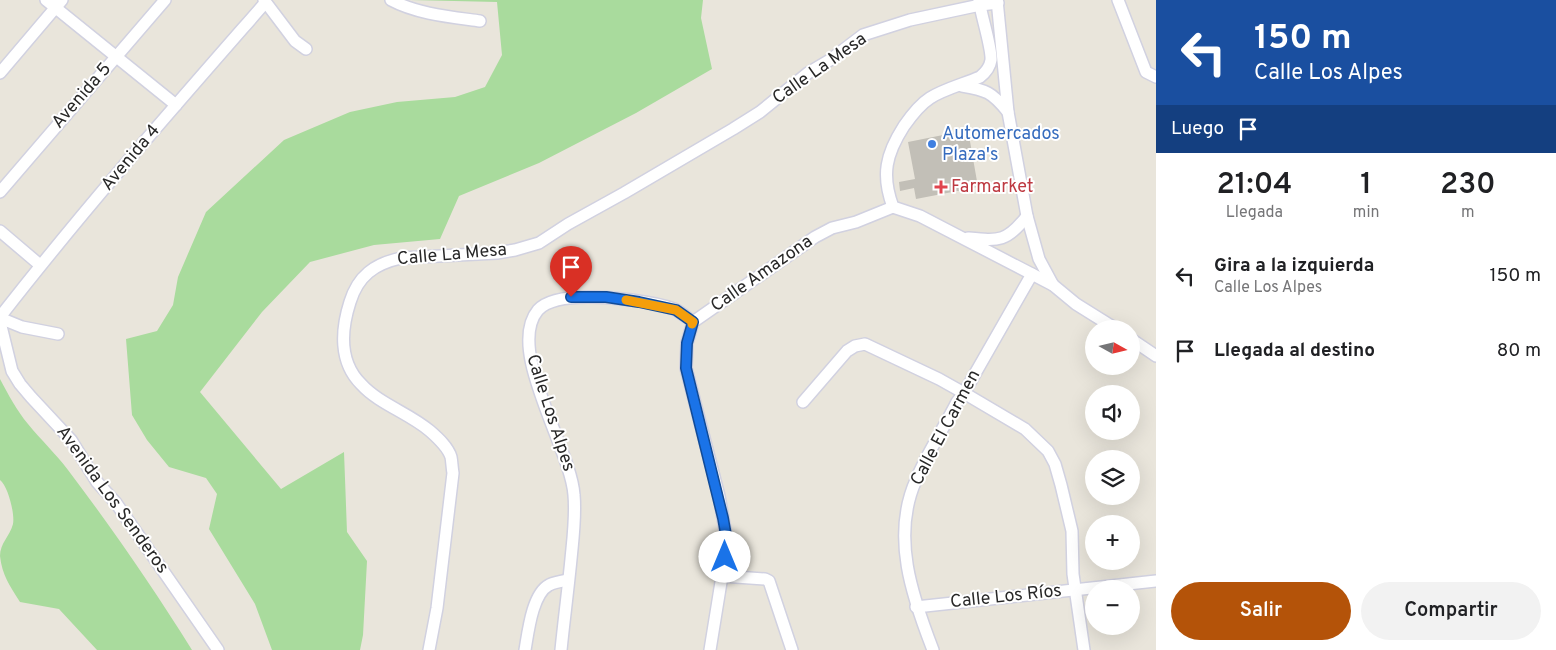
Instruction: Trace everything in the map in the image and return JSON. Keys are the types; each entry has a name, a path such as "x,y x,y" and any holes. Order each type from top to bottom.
{"street":[{"name":"Avenida 5","path":"0,192 165,0"},
{"path":"391,0 398,4 426,11 480,21"},
{"path":"1118,0 1146,72 1156,77"},
{"path":"0,72 54,2 116,57 176,105"},
{"path":"265,2 295,41 306,49"},
{"name":"Avenida 4","path":"0,319 40,266 265,2"},
{"path":"979,2 991,60 984,74 962,86 940,93 922,104 910,117 894,141 889,153 886,170 887,187 893,206 920,216 1053,285 1076,304 1102,320"},
{"name":"Calle La Mesa","path":"429,650 438,608 453,472 451,457 446,448 427,428 361,384 348,364 343,350 345,320 352,294 361,279 374,268 401,258 497,253 515,250 539,242 760,112 808,74 863,35 910,20 979,2 997,2"},
{"path":"997,2 1008,112 1027,216 1039,259 1053,285"},
{"path":"962,86 990,93 997,97 1008,112"},
{"name":"Calle Amazona","path":"710,650 722,576 726,535 686,368 687,343 693,322 796,248 832,228 856,222 893,206"},
{"path":"961,237 989,240 1005,237 1013,233 1027,216"},
{"path":"0,231 40,266"},
{"name":"Calle El Carmen","path":"933,650 916,607 907,568 905,528 909,502 916,480 957,402 1032,274"},
{"name":"Calle Los Alpes","path":"561,650 574,524 574,495 568,466 532,365 529,341 533,318 539,309 571,297 606,297 676,310 693,322"},
{"path":"0,319 22,327 58,334"},
{"name":"Avenida Los Senderos","path":"0,319 12,370 20,384 71,440 97,482 121,511 218,650"},
{"path":"803,402 847,351 855,346 865,344 939,379 1025,429 1048,451 1055,464 1059,478 1072,531 1075,590 1084,650"},
{"path":"1140,345 1156,356"},
{"path":"722,576 765,579 769,581 792,650"},
{"path":"525,650 532,613 542,591 549,585 568,580"},
{"name":"Calle Los Ríos","path":"916,607 1156,582"}],"green space":[{"path":"411,0 703,0 701,18 712,69 636,113 539,163 459,196 440,239 374,245 310,262 262,312 200,392 281,489 344,452 347,532 367,561 363,635 360,650 272,650 255,604 209,529 217,494 206,478 169,467 147,440 132,415 126,339 157,331 173,305 178,277 206,212 284,140 350,112 397,102 455,97 485,87 502,55 497,2"},
{"path":"0,379 24,419 63,464 117,536 192,650 97,650 59,609 20,602 5,575 0,556 0,551 12,528 13,519 8,494 0,480"}],"building":[{"path":"968,130 978,187 916,199 914,188 900,191 899,182 915,179 908,142"}],"slow traffic":[{"path":"626,300 676,310 693,322 692,324"}],"place":[{"name":"Automercados Plaza's","path":"932,144"},
{"name":"Farmarket","path":"941,187"}],"route":[{"path":"571,297 606,297 639,302 676,310 693,322 687,343 686,368 719,496 726,535 725,557"}]}
